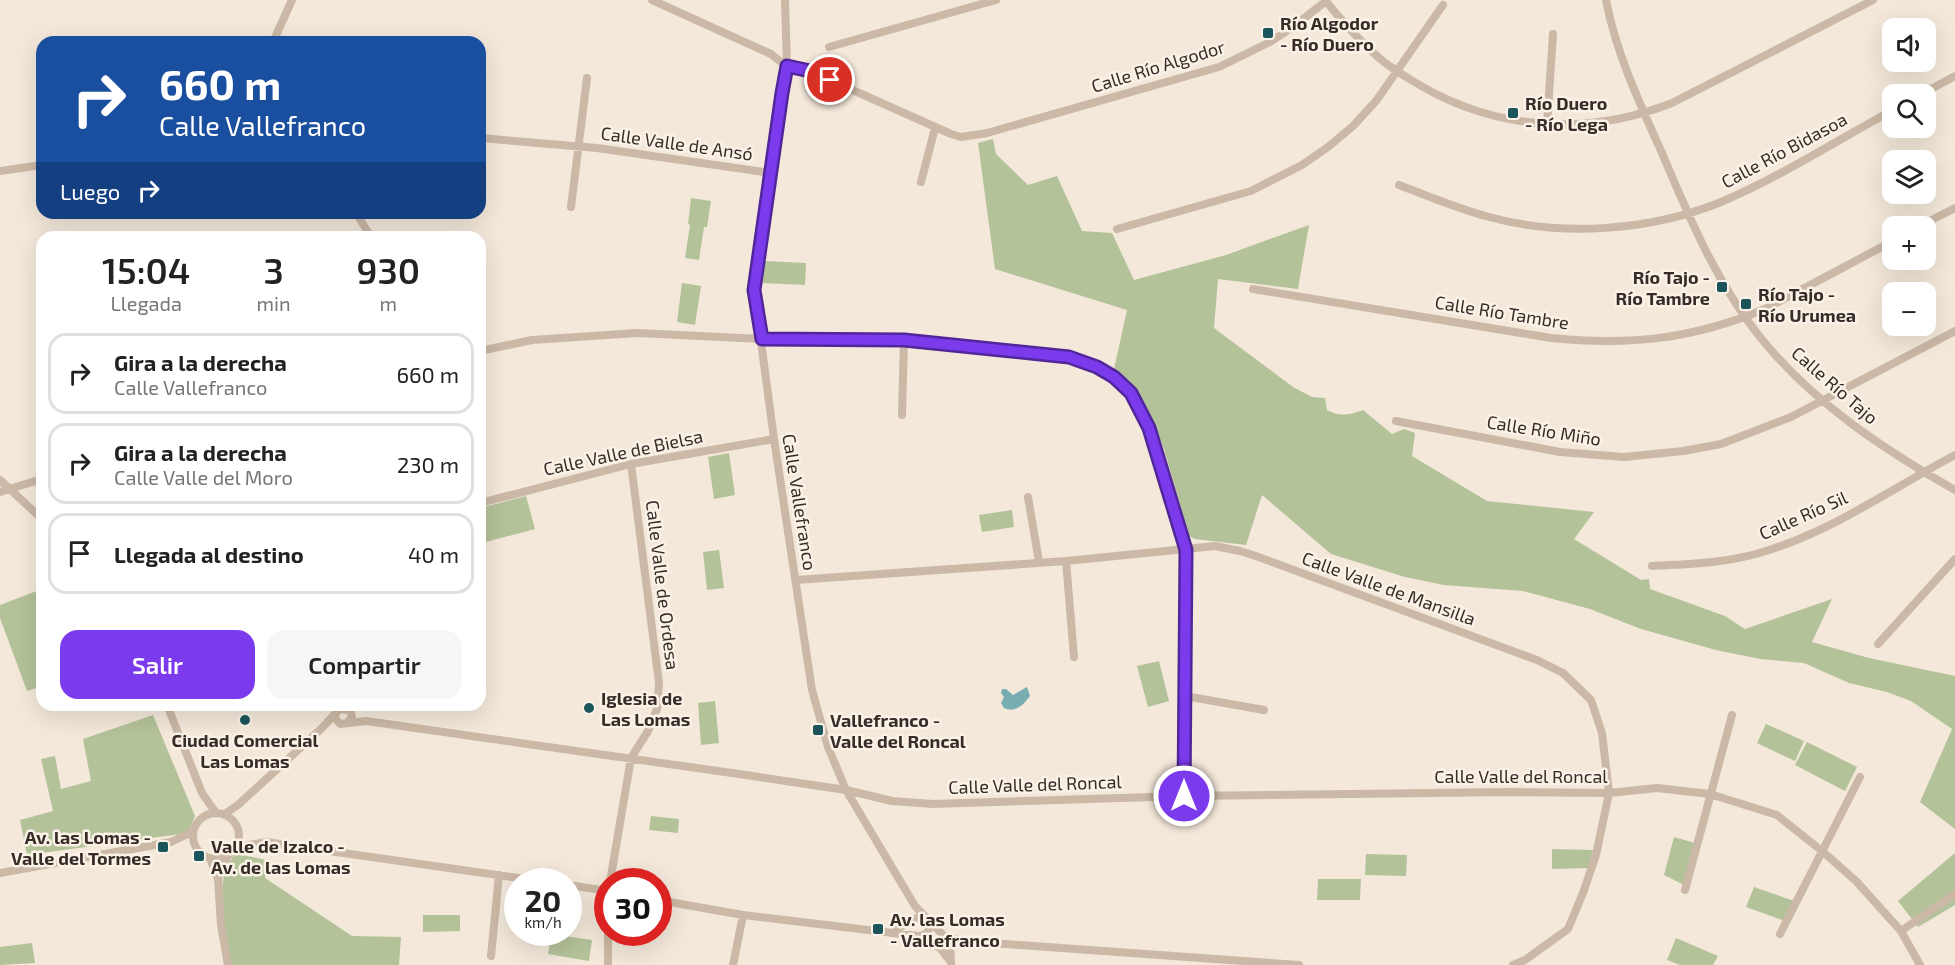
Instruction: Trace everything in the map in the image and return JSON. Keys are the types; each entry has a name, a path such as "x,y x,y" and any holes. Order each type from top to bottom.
{"street":[{"path":"276,36 292,0"},
{"name":"Calle Río Algodor","path":"652,0 771,54 787,66 810,71 935,128 961,137 987,133 1220,67 1270,42 1326,1"},
{"name":"Calle Vallefranco","path":"785,0 787,66 754,290 812,690 828,747 846,790 915,906 948,941"},
{"path":"829,47 996,0"},
{"name":"Calle Río Tajo","path":"1606,0 1617,40 1644,114 1688,213 1717,272 1759,336 1822,401 1872,439 1955,490"},
{"path":"1326,1 1380,59 1431,93 1478,112 1514,121 1547,125 1592,123 1644,114 1672,103 1872,0"},
{"path":"1117,229 1251,191 1302,165 1353,126 1376,101 1443,5"},
{"path":"1547,125 1552,34"},
{"path":"1936,86 1955,76"},
{"name":"Calle Valle de Ansó","path":"572,207 587,78"},
{"name":"Calle Río Bidasoa","path":"1399,185 1466,211 1491,218 1554,228 1618,226 1651,222 1688,213 1745,191 1882,116"},
{"path":"921,182 935,128"},
{"name":"Calle Valle de Ansó","path":"486,139 578,147 771,173"},
{"path":"0,171 36,166"},
{"path":"1936,218 1955,208"},
{"name":"Calle Río Tambre","path":"1253,289 1551,338 1594,342 1648,340 1684,334 1746,317 1882,247"},
{"name":"Calle Río Miño","path":"1396,421 1560,452 1624,457 1683,452 1721,444 1791,417 1955,331"},
{"path":"486,350 532,340 637,333 762,339 904,340 1069,357 1097,367 1114,377 1131,393 1149,428 1186,550 1184,796"},
{"path":"902,415 904,340"},
{"name":"Calle Valle de Bielsa","path":"486,501 631,464 774,439"},
{"name":"Calle Río Sil","path":"1652,566 1731,560 1774,549 1837,521 1955,455"},
{"name":"Calle Valle de Ordesa","path":"612,868 631,758 648,731 657,710 659,682 631,464"},
{"path":"0,480 4,491 36,515"},
{"path":"4,491 36,481"},
{"path":"1028,497 1039,562"},
{"name":"Calle Valle de Mansilla","path":"796,580 1066,561 1215,546 1240,551 1537,660 1563,673 1591,700 1602,733 1610,794"},
{"path":"1878,644 1955,558"},
{"path":"1066,561 1074,657"},
{"path":"1185,696 1264,710"},
{"path":"169,711 202,793 206,815"},
{"path":"343,711 335,718 344,723 351,720 346,711"},
{"path":"227,857 210,858 195,846 192,832 196,823 206,815 220,813 240,803 343,711"},
{"name":"Calle Valle del Roncal","path":"348,711 366,721"},
{"path":"1685,890 1732,715"},
{"name":"Calle Valle del Roncal","path":"321,729 344,723 366,721 846,790 891,801 933,804 1184,796 1511,792 1610,794 1657,788 1710,794 1777,815 1822,851 1856,881 1901,932 1920,965"},
{"path":"1780,934 1860,777"},
{"path":"202,793 220,813 235,822 241,834 239,847"},
{"path":"1513,965 1525,960 1568,928 1596,855 1610,794"},
{"path":"235,822 240,803"},
{"path":"0,873 171,842 192,832"},
{"path":"241,834 266,842 504,876"},
{"path":"171,842 195,846"},
{"path":"218,879 227,857 239,847 266,842"},
{"path":"210,858 218,879 221,925 228,965"},
{"path":"491,956 499,875"},
{"path":"1901,932 1955,894"},
{"path":"672,902 743,915 920,936 928,931 927,920 915,917 909,924 891,932"},
{"path":"733,965 743,915"},
{"path":"909,924 912,932 940,948 952,964"},
{"path":"940,948 948,941 963,941 1197,962 1299,965"},
{"path":"948,941 952,964"},
{"path":"608,946 608,964"}],"green space":[{"path":"993,139 996,154 1028,185 1057,176 1082,231 1112,233 1134,280 1226,255 1309,225 1298,289 1218,279 1214,328 1293,387 1312,397 1325,398 1327,410 1336,414 1363,410 1392,434 1404,429 1415,433 1412,456 1487,501 1594,512 1574,539 1641,580 1649,579 1650,589 1725,616 1745,629 1832,599 1812,642 1869,658 1955,676 1955,829 1920,802 1952,729 1911,701 1887,692 1849,683 1804,663 1760,659 1716,650 1641,629 1590,609 1523,591 1444,585 1405,577 1331,554 1262,495 1246,545 1195,539 1189,536 1164,449 1149,413 1133,386 1114,369 1127,310 995,269 978,143"},
{"path":"691,198 711,201 699,260 685,258"},
{"path":"764,261 806,263 805,285 763,283"},
{"path":"682,283 701,286 695,325 677,322"},
{"path":"729,453 735,495 714,499 708,457"},
{"path":"526,496 535,529 486,542 486,506"},
{"path":"1012,510 1014,527 982,532 979,515"},
{"path":"719,550 724,588 707,590 703,552"},
{"path":"36,591 36,688 27,691 0,618 0,605"},
{"path":"1159,661 1169,701 1148,707 1137,666"},
{"path":"715,701 719,743 701,745 698,703"},
{"path":"153,715 195,816 188,833 27,855 20,820 53,811 41,759 55,756 61,789 91,781 83,739"},
{"path":"1766,724 1804,741 1795,761 1757,743"},
{"path":"1807,742 1857,767 1845,791 1795,765"},
{"path":"651,816 679,819 678,833 649,830"},
{"path":"1674,837 1695,843 1684,885 1664,875"},
{"path":"1552,849 1593,850 1588,868 1552,869"},
{"path":"1955,853 1955,905 1918,927 1898,901"},
{"path":"236,854 267,860 265,878 352,936 401,937 399,965 224,965 221,923 222,890 224,875"},
{"path":"1366,854 1407,855 1406,876 1365,875"},
{"path":"1318,879 1361,879 1360,900 1317,900"},
{"path":"1754,887 1794,901 1785,921 1746,907"},
{"path":"423,915 460,915 460,931 423,932"},
{"path":"1676,938 1718,956 1713,965 1680,965 1667,960"},
{"path":"582,939 592,940 589,961 548,954 549,946 582,946"},
{"path":"32,943 35,963 0,965 0,947"}],"water":[{"path":"1027,687 1030,696 1022,705 1012,710 1004,708 1001,703 1004,697 1001,693 1002,689 1006,689 1013,695"}],"place":[{"name":"Río Algodor - Río Duero","path":"1268,33"},
{"name":"Río Duero - Río Lega","path":"1513,113"},
{"name":"Río Tajo - Río Tambre","path":"1722,287"},
{"name":"Río Tajo - Río Urumea","path":"1746,304"},
{"name":"Iglesia de Las Lomas","path":"589,708"},
{"name":"Ciudad Comercial Las Lomas","path":"245,720"},
{"name":"Vallefranco - Valle del Roncal","path":"818,730"},
{"name":"Av. las Lomas - Valle del Tormes","path":"163,847"},
{"name":"Valle de Izalco - Av. de las Lomas","path":"199,856"},
{"name":"Av. las Lomas - Vallefranco","path":"878,929"}],"route":[{"path":"830,80 810,71 787,66 754,290 762,339 904,340 1069,357 1097,367 1114,377 1131,393 1149,428 1186,550 1184,796"}]}
